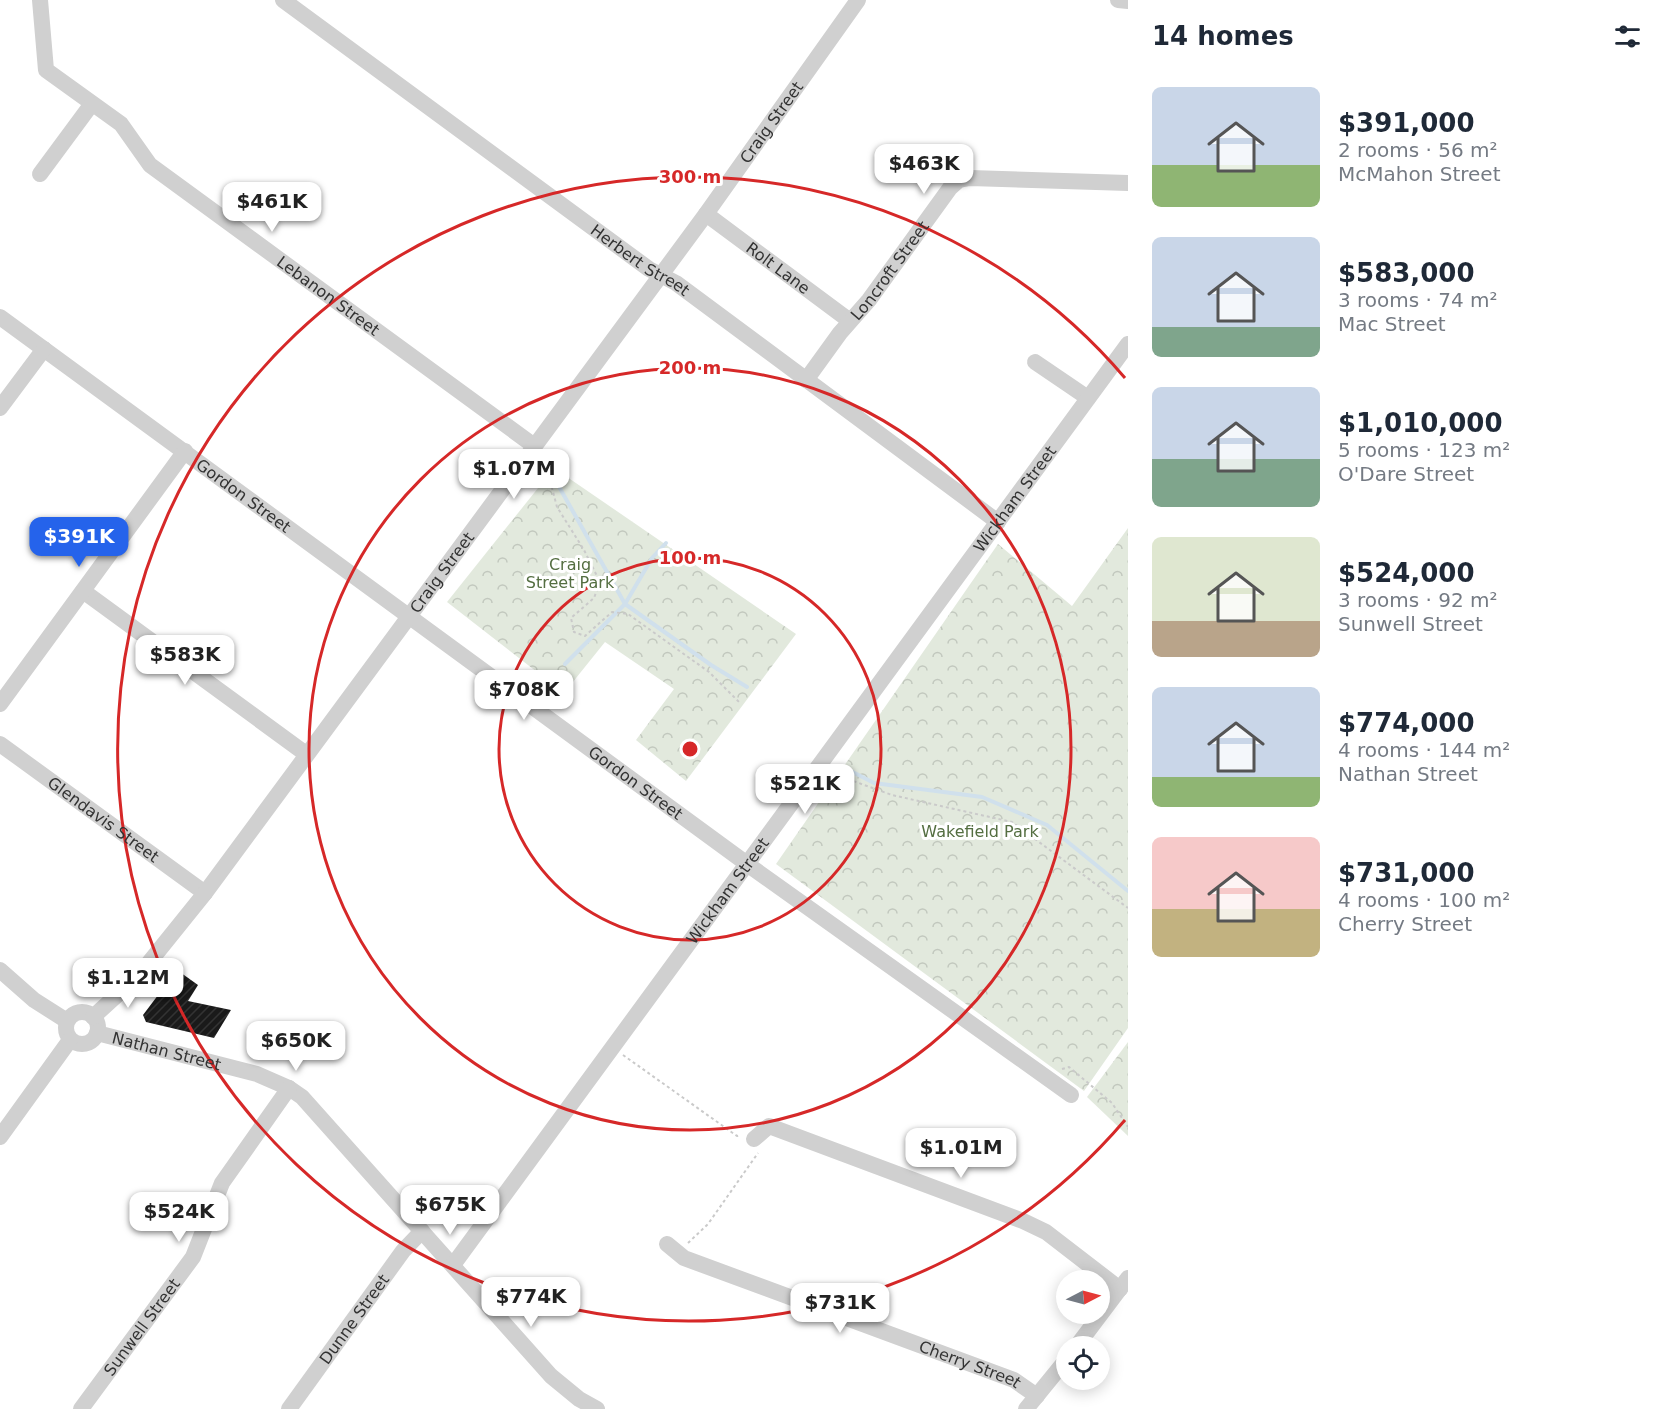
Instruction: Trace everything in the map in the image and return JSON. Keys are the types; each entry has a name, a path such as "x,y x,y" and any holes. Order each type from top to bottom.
{"street":[{"name":"Lebanon Street","path":"39,0 46,69 91,105 121,124 150,165 538,450"},
{"name":"Herbert Street","path":"283,0 659,274 676,283 998,522"},
{"name":"Craig Street","path":"95,1025 205,893 408,614 538,450 659,274 706,214 858,0"},
{"path":"1118,0 1128,1"},
{"path":"40,174 91,105"},
{"name":"Loncroft Street","path":"806,380 950,188 959,180 970,178 1128,183"},
{"name":"Rolt Lane","path":"706,214 850,321"},
{"name":"Gordon Street","path":"0,317 747,864 1071,1095"},
{"name":"Wickham Street","path":"453,1265 1128,344"},
{"path":"0,408 44,349"},
{"path":"1035,362 1088,398"},
{"path":"0,704 185,451"},
{"path":"83,591 306,754"},
{"name":"Glendavis Street","path":"0,744 205,893"},
{"path":"0,970 34,999 67,1021"},
{"path":"79,1012 95,1025 86,1044 70,1040 66,1031 67,1021 79,1012"},
{"name":"Nathan Street","path":"95,1025 257,1074 289,1088 314,1109 575,1404 597,1409"},
{"path":"0,1137 70,1040"},
{"name":"Sunwell Street","path":"81,1409 193,1257 222,1183 289,1088"},
{"path":"754,1139 770,1126 1023,1221 1046,1232 1124,1284 1084,1336"},
{"name":"Dunne Street","path":"289,1409 404,1251 422,1231"},
{"name":"Cherry Street","path":"672,1248 1014,1380 1031,1402"},
{"path":"1031,1402 1056,1372"}],"path":[{"path":"538,450 557,507 584,550 600,582 594,598 572,618 574,633 585,636 612,612 628,614 709,672 739,702"},
{"path":"818,768 892,795 1012,822 1128,908"},
{"path":"613,1048 737,1136 748,1134 754,1139 759,1154 708,1224 672,1248"},
{"path":"1050,1079 1054,1072 1069,1067 1112,1103 1128,1127"}],"green space":[{"name":"Craig Street Park","path":"554,468 796,634 686,781 636,740 674,689 605,642 564,693 447,602"},
{"name":"Wakefield Park","path":"1128,528 1128,1028 1084,1091 776,864 998,544 1072,606"},
{"path":"1128,1042 1128,1136 1087,1097"}],"building":[{"path":"177,970 198,985 188,1001 231,1010 214,1038 146,1022 143,1015"}],"waterway":[{"path":"553,476 625,604 711,665 747,687"},
{"path":"565,664 625,604 652,558 666,543"},
{"path":"841,766 874,783 982,797 1047,825 1128,891"}]}
